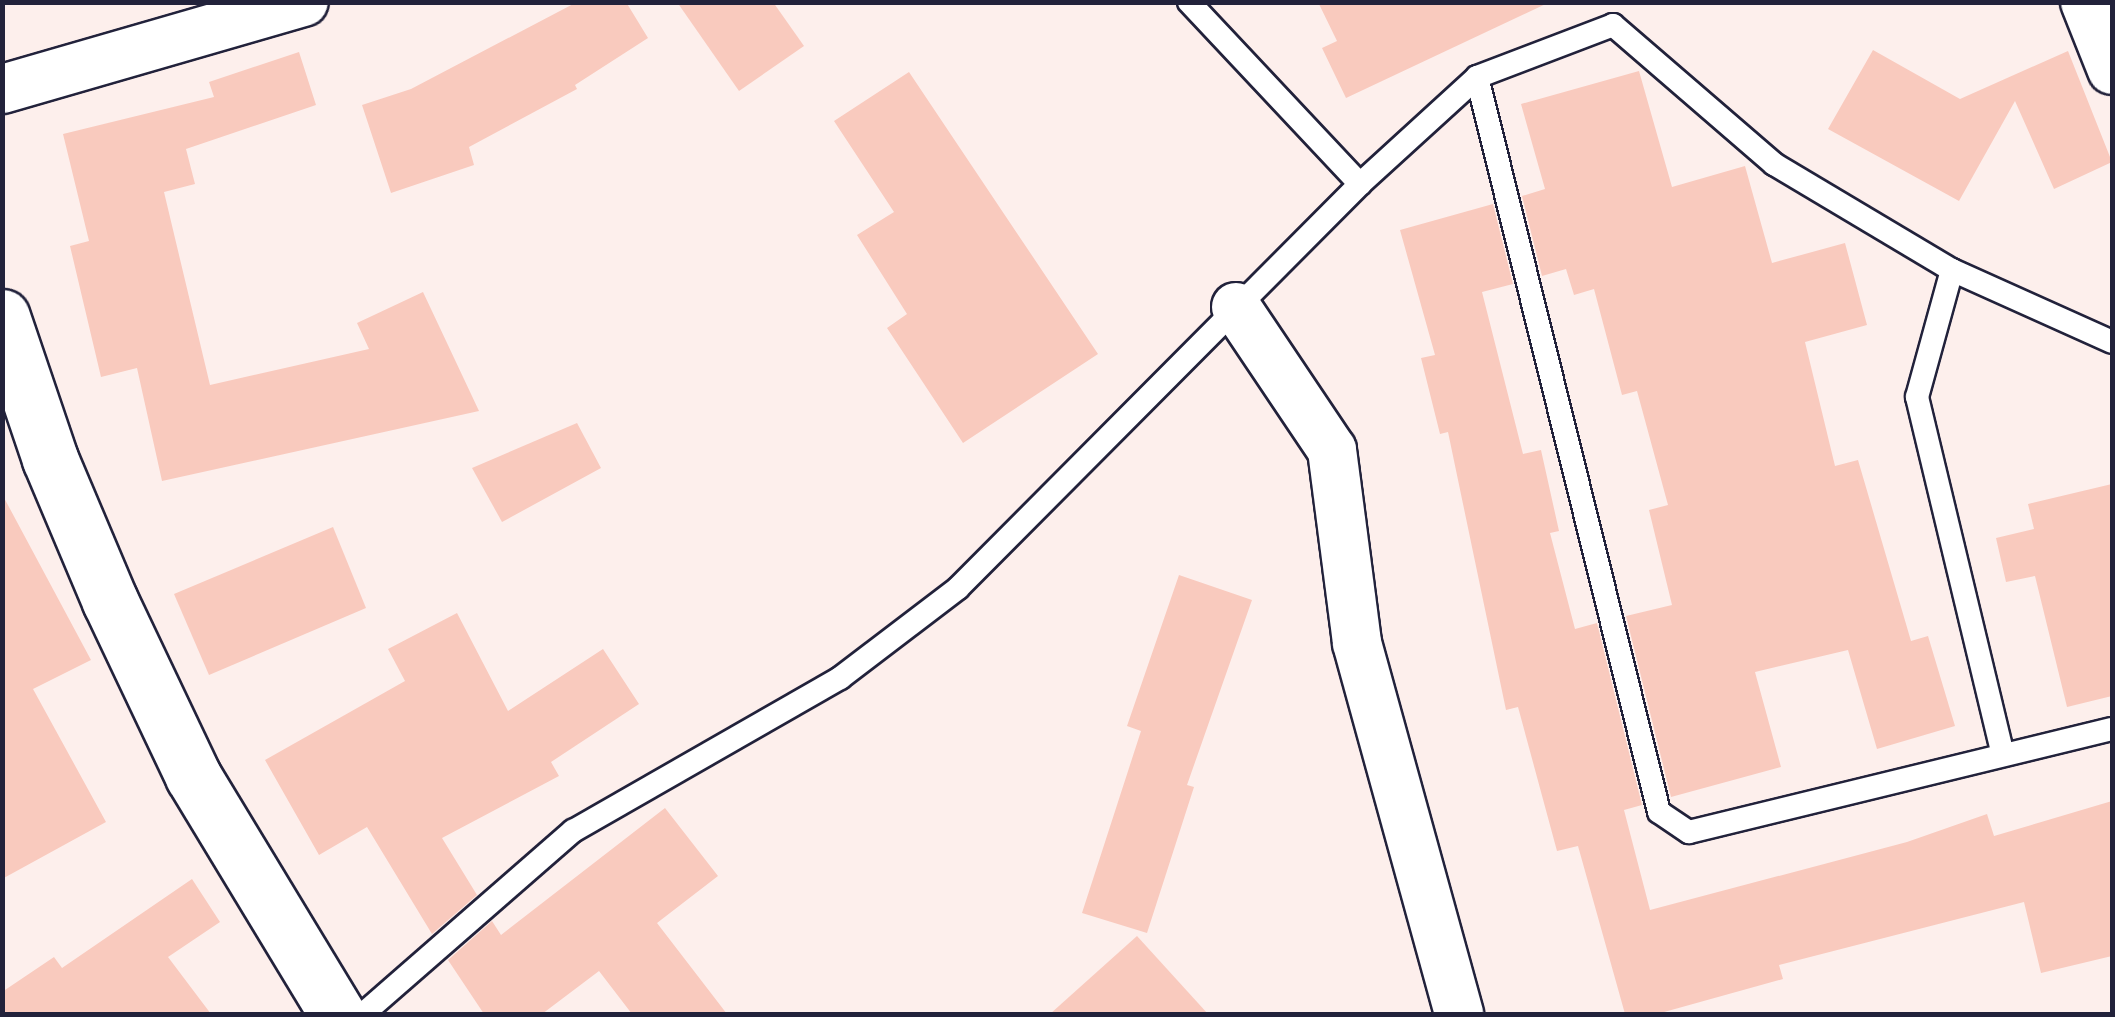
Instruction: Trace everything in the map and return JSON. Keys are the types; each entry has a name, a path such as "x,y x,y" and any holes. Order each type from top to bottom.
{"street":[{"path":"2,88 304,2"},
{"path":"2085,2 2112,70"},
{"path":"1236,306 1332,450 1356,643 1458,1014"},
{"path":"2,316 50,459 135,654 194,776 337,1014"}],"lane":[{"path":"1189,2 1360,184"},
{"path":"363,1014 573,831 840,678 958,588 1360,184 1477,78 1614,25 1774,164 1952,270 2112,342"},
{"path":"1477,78 1659,812 1689,832 2002,751 2112,728"},
{"path":"1952,270 1917,397 2002,751"}],"building":[{"path":"577,2 626,2 648,38 575,85 577,89 469,147 474,165 391,193 362,105 411,89"},
{"path":"677,2 773,2 804,46 739,91"},
{"path":"1318,2 1550,2 1346,98 1322,48 1337,41"},
{"path":"1873,50 1960,99 2068,51 2112,162 2054,189 2015,101 1959,201 1828,129"},
{"path":"299,52 316,105 186,149 195,184 164,192 210,385 369,349 357,323 423,292 479,411 162,481 137,368 101,377 70,246 89,241 63,134 214,97 209,82"},
{"path":"1639,71 1672,187 1745,166 1772,263 1845,243 1867,325 1805,342 1835,466 1858,460 1911,641 1928,636 1955,726 1877,749 1848,650 1755,672 1781,767 1671,797 1626,616 1672,605 1649,510 1668,505 1637,391 1622,395 1594,289 1574,295 1566,269 1542,276 1522,196 1545,189 1521,104"},
{"path":"909,72 1098,354 963,443 887,328 907,314 857,235 894,212 834,121"},
{"path":"1493,204 1513,284 1482,292 1523,454 1541,450 1559,531 1550,533 1575,629 1597,623 1642,805 1624,810 1650,910 1907,842 1987,814 1994,836 2112,801 2112,956 2041,973 2024,902 1779,965 1783,979 1657,1014 1625,1014 1578,846 1557,851 1518,707 1506,710 1448,432 1440,434 1421,358 1435,355 1400,230"},
{"path":"577,423 601,468 502,522 472,468"},
{"path":"2112,484 2112,696 2067,707 2035,576 2006,582 1996,538 2034,529 2028,504"},
{"path":"2,494 91,660 33,689 106,822 2,879"},
{"path":"333,527 366,608 209,675 174,594"},
{"path":"1179,575 1252,600 1187,785 1194,787 1147,933 1082,913 1141,731 1127,726"},
{"path":"457,613 508,711 603,649 639,704 551,762 559,776 442,838 477,895 432,934 367,827 319,855 265,760 405,681 388,649"},
{"path":"665,808 718,876 657,923 727,1014 632,1014 599,971 542,1014 484,1014 448,960 492,921 501,935"},
{"path":"192,879 220,922 168,957 211,1014 2,1014 2,992 54,957 62,968"},
{"path":"1137,936 1208,1014 1050,1014"}]}
